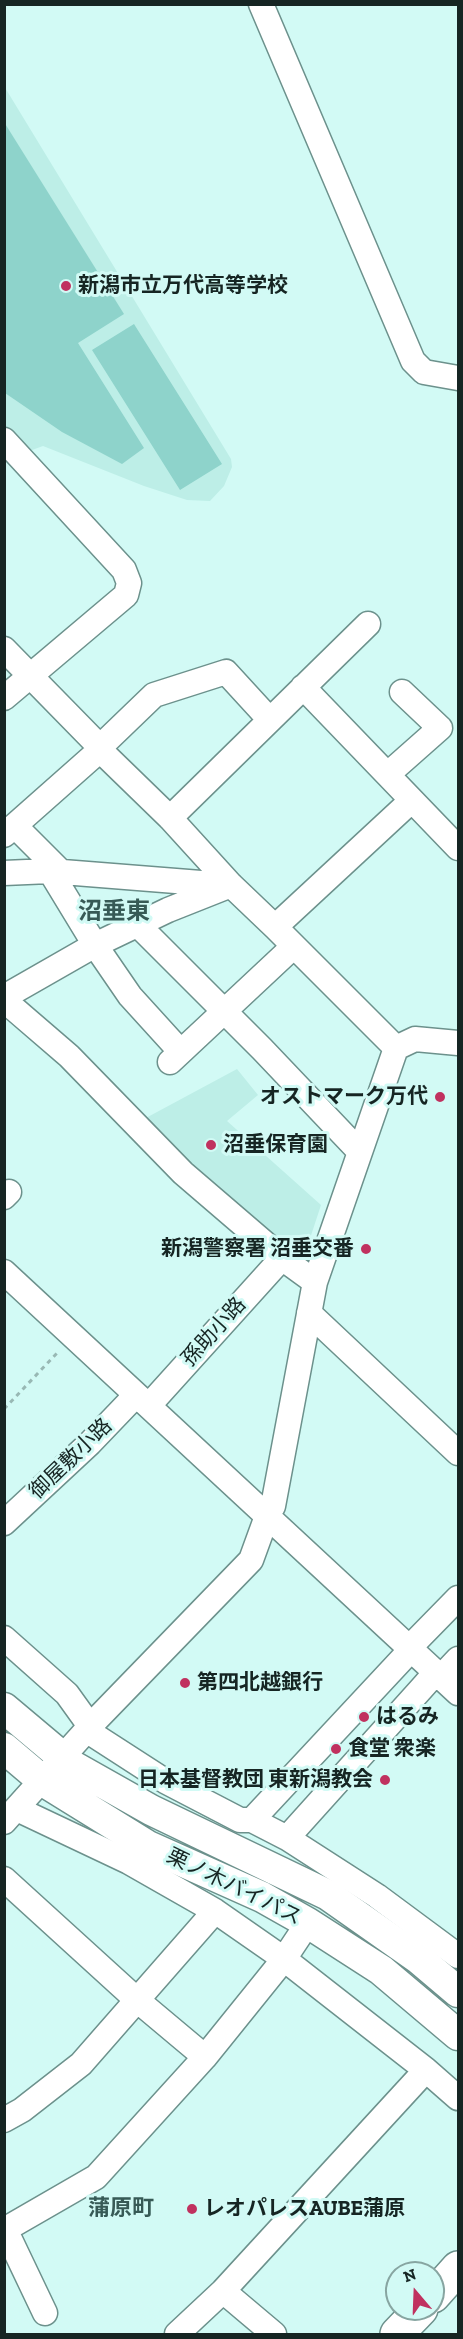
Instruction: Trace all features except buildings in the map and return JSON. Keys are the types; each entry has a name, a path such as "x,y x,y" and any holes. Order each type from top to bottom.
{"highway":[{"path":"445,2283 459,2268"},
{"path":"397,2334 409,2321"}],"main road":[{"name":"栗ノ木バイパス","path":"4,1708 63,1758 151,1810 328,1895 419,1959 459,1992"},
{"name":"栗ノ木バイパス","path":"4,1748 43,1781 148,1846 262,1896 308,1923 381,1971 459,2035"}],"street":[{"path":"261,4 413,361 424,372 459,378"},
{"path":"4,440 124,570 129,583 126,595 4,698"},
{"path":"170,818 369,624"},
{"path":"4,649 170,818 231,885 396,1048"},
{"path":"270,720 226,672 154,695 10,830 56,872 95,945 175,1057 294,946"},
{"path":"303,687 459,848"},
{"path":"388,774 440,728 402,692"},
{"path":"275,927 411,801"},
{"path":"4,873 56,872 231,885"},
{"path":"231,885 168,910 95,945 4,999 69,1056 183,1173 282,1258 315,1282"},
{"path":"138,925 262,1049 359,1151"},
{"path":"459,1043 415,1039 396,1048 315,1282 273,1506 251,1560 88,1728 11,1816 129,1862 215,1911 284,1959 459,2098"},
{"name":"孫助小路","path":"144,1402 152,1402 282,1258"},
{"path":"7,1280 74,1336 450,1685"},
{"path":"309,1313 459,1453"},
{"name":"御屋敷小路","path":"4,1523 90,1443 144,1402"},
{"path":"252,1820 405,1656 410,1647 459,1598"},
{"path":"4,1638 67,1694 88,1728 165,1781 240,1821 252,1820 287,1838 377,1896 459,1956"},
{"path":"450,1685 459,1659"},
{"path":"287,1838 430,1679 450,1685"},
{"path":"4,1879 137,2000 205,2057"},
{"path":"4,2120 22,2110 81,2064 215,1911"},
{"path":"45,2313 5,2229 96,2178 205,2057 284,1959 308,1923"},
{"path":"177,2334 223,2291 426,2070"},
{"path":"223,2291 274,2334"}],"path":[{"path":"4,1409 74,1336"}],"shaded area":[{"name":"新潟市立万代高等学校","path":"4,86 231,459 232,467 224,486 210,501 187,500 144,486 43,446 24,453 5,430"},
{"path":"4,122 124,314 78,343 144,448 122,464 62,432 5,393"},
{"path":"134,324 222,464 180,490 92,350"},
{"name":"沼垂保育園","path":"237,1069 258,1095 227,1121 321,1205 301,1266 190,1171 144,1119"}],"place":[{"name":"新潟市立万代高等学校","path":"66,286"},
{"name":"オストマーク万代","path":"440,1097"},
{"name":"沼垂保育園","path":"211,1145"},
{"name":"新潟警察署 沼垂交番","path":"366,1249"},
{"name":"第四北越銀行","path":"185,1683"},
{"name":"はるみ","path":"364,1717"},
{"name":"食堂 衆楽","path":"336,1749"},
{"name":"日本基督教団 東新潟教会","path":"385,1780"},
{"name":"レオパレスAUBE蒲原","path":"192,2209"}],"district":[{"name":"沼垂東","path":"114,912"},
{"name":"蒲原町","path":"121,2209"}]}
